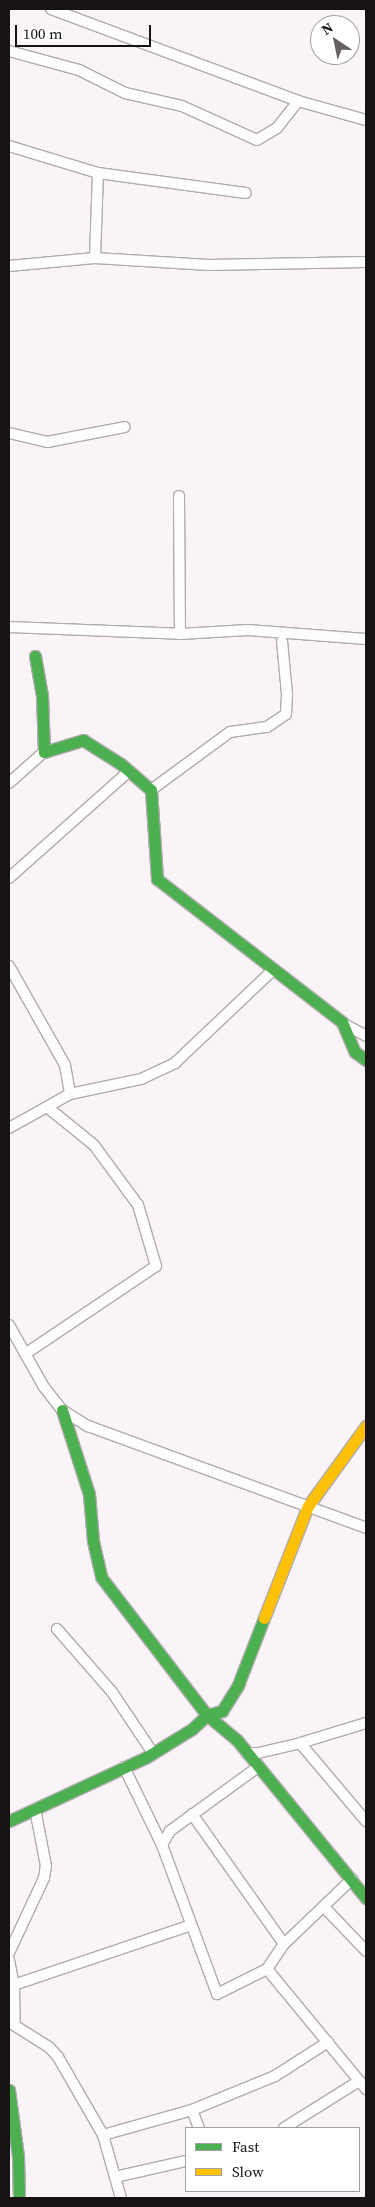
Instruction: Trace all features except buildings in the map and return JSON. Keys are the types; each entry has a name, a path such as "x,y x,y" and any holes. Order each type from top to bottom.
{"street":[{"path":"51,9 298,101 366,120"},
{"path":"9,51 79,70 125,93 182,106 257,140 277,128 298,101"},
{"path":"9,146 98,173 246,193"},
{"path":"95,258 98,173"},
{"path":"9,266 95,258 209,265 366,262"},
{"path":"9,433 47,442 125,427"},
{"path":"179,496 180,634"},
{"path":"9,626 180,634 248,630 366,639"},
{"path":"151,790 230,732 267,727 286,714 288,694 282,641"},
{"path":"34,656 42,695 44,752"},
{"path":"9,782 44,752 84,740 129,771 151,790 157,879 272,970 342,1022 366,1036"},
{"path":"9,878 129,771"},
{"path":"9,966 66,1065 70,1094"},
{"path":"9,1128 70,1094 141,1079 175,1063 272,970"},
{"path":"342,1022 356,1052 366,1060"},
{"path":"25,1354 156,1266 138,1205 94,1146 47,1107"},
{"path":"9,1325 44,1387 62,1410 88,1426 366,1528"},
{"path":"62,1410 88,1494 92,1541 101,1577 207,1715 247,1753 366,1898"},
{"path":"9,1821 153,1753 192,1729 207,1715 222,1711 238,1685 308,1506 366,1426"},
{"path":"57,1629 112,1692 153,1753"},
{"path":"247,1753 258,1754 366,1723"},
{"path":"300,1743 366,1819"},
{"path":"162,1845 170,1831 258,1766"},
{"path":"124,1767 162,1845 217,1994 267,1969 284,1944 352,1879"},
{"path":"9,1953 44,1878 46,1866 35,1809"},
{"path":"192,1814 284,1944"},
{"path":"324,1907 366,1951"},
{"path":"14,1985 191,1925"},
{"path":"9,1960 14,1985 12,2023 49,2047 58,2057 103,2135 121,2198"},
{"path":"267,1969 366,2089"},
{"path":"103,2135 192,2110 275,2076 328,2042"},
{"path":"286,2127 359,2081"},
{"path":"9,2090 18,2157 19,2198"},
{"path":"192,2110 199,2127"},
{"path":"115,2176 185,2161"}],"traffic: fast":[{"path":"35,656 42,695 44,752 83,740 121,764 151,790 157,879 342,1022 355,1052 366,1060"},
{"path":"62,1410 89,1494 93,1541 101,1577 207,1715 237,1740 366,1898"},
{"path":"9,1821 145,1758 192,1729 207,1715 222,1711 238,1685 264,1618"},
{"path":"9,2090 18,2157 19,2198"}],"traffic: slow":[{"path":"264,1618 308,1506 366,1426"}]}
